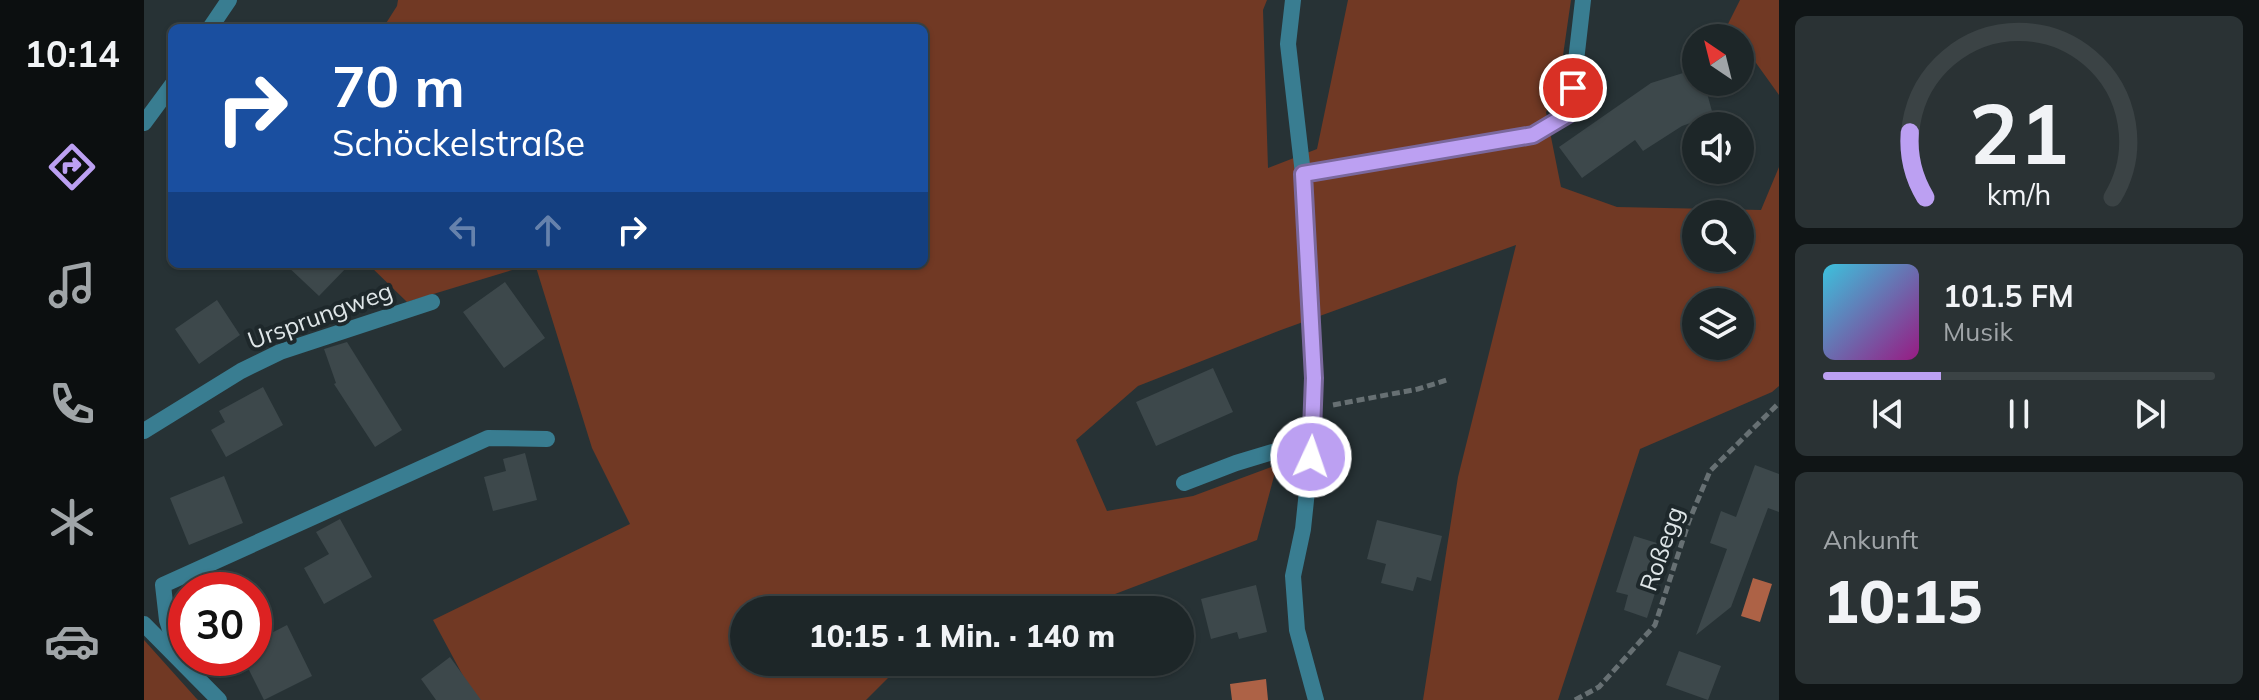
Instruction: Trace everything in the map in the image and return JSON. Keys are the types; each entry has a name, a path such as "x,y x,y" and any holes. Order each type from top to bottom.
{"street":[{"path":"213,24 229,0"},
{"path":"1293,0 1288,44 1303,174 1314,378 1311,457 1303,529 1293,576 1297,630 1316,700"},
{"path":"1303,174 1533,135 1570,113 1583,0"},
{"path":"144,123 168,90"},
{"name":"Ursprungweg","path":"144,431 241,371 280,352 432,302"},
{"path":"192,572 488,438 547,439"},
{"path":"1184,483 1289,447 1311,457"},
{"path":"168,583 163,585 168,623"},
{"path":"144,624 168,647"},
{"path":"196,676 219,700"}],"path":[{"path":"1313,410 1418,389 1450,379"},
{"name":"Roßegg","path":"1575,700 1599,687 1655,625 1689,521 1710,471 1779,403"}],"shaded area":[{"path":"398,0 1267,0 1263,10 1268,168 1317,149 1348,0 1571,0 1557,97 1546,112 1561,187 1617,207 1682,208 1682,272 1754,272 1754,210 1761,210 1779,167 1779,386 1772,392 1640,449 1558,700 1423,700 1458,477 1516,245 1281,330 1138,386 1076,440 1107,511 1193,496 1277,465 1257,540 1110,596 730,596 730,676 890,676 866,700 476,700 433,620 630,524 592,448 536,268 928,268 928,24 386,24"},
{"path":"1740,0 1779,0 1779,95 1754,60 1754,24 1728,24"},
{"path":"372,268 519,268 407,302"},
{"path":"1753,578 1772,584 1760,622 1741,616"},
{"path":"144,640 168,667 168,676 176,676 198,700 144,700"},
{"path":"1266,679 1268,700 1232,700 1230,684"}],"building":[{"path":"1682,73 1682,96 1708,96 1712,112 1682,112 1682,126 1643,151 1635,140 1582,178 1559,147 1651,83"},
{"path":"289,268 346,268 319,296"},
{"path":"505,282 545,338 504,368 463,312"},
{"path":"217,300 240,335 199,364 175,329"},
{"path":"347,342 402,430 375,447 334,384 324,349"},
{"path":"1213,368 1233,412 1156,446 1136,402"},
{"path":"263,387 283,425 226,457 211,430 225,422 219,411"},
{"path":"525,453 537,500 493,511 484,477 506,471 503,459"},
{"path":"1755,465 1779,474 1779,512 1768,508 1731,607 1696,635 1727,549 1710,543 1721,511 1736,517"},
{"path":"224,476 243,523 189,545 170,498"},
{"path":"340,519 372,577 324,604 304,568 329,554 316,532"},
{"path":"1377,520 1442,536 1431,581 1417,577 1413,591 1381,583 1386,564 1367,559"},
{"path":"1634,536 1670,547 1647,618 1624,610 1628,595 1616,592"},
{"path":"1256,585 1267,632 1239,639 1237,632 1211,639 1201,599"},
{"path":"287,625 312,676 264,700 252,676 272,676 272,633"},
{"path":"1679,651 1721,666 1708,700 1666,685"},
{"path":"450,657 481,700 436,700 421,679"}],"route":[{"path":"1311,457 1314,378 1303,174 1533,135 1570,113 1573,88"}]}
